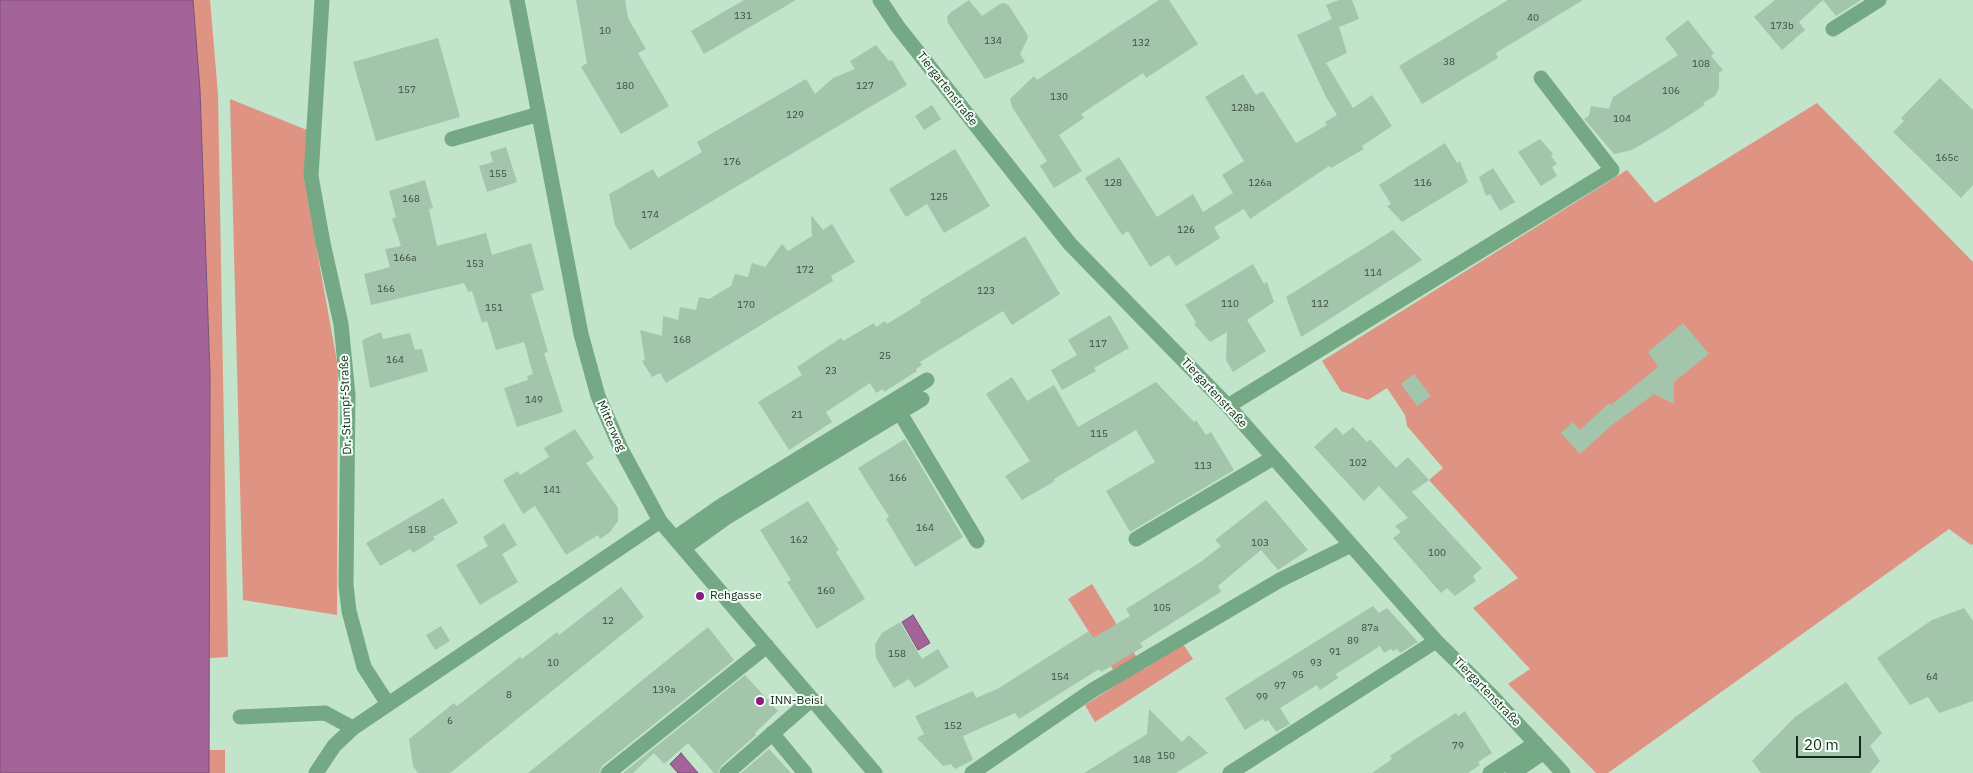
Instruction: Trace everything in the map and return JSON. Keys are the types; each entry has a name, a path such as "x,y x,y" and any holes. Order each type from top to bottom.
{"street":[{"name":"Dr.-Stumpf-Straße","path":"322,0 311,176 323,243 342,324 349,439 346,592 348,611 364,667 388,704"},
{"name":"Mitterweg","path":"517,0 581,334 592,377 620,449 660,521 875,773"},
{"name":"Tiergartenstraße","path":"880,0 898,27 1070,244 1228,406 1436,641 1491,695 1563,773"},
{"path":"1833,29 1879,0"},
{"path":"1228,406 1612,170 1541,78"},
{"path":"452,138 539,114"},
{"path":"679,543 721,506 927,380"},
{"path":"679,543 727,517 922,399"},
{"path":"900,413 978,541"},
{"path":"1136,539 1273,458"},
{"path":"316,773 334,746 353,728 660,521"},
{"path":"972,773 1092,690 1246,599 1352,545"},
{"path":"1230,773 1436,641"},
{"path":"608,773 767,646"},
{"path":"727,773 812,699"},
{"path":"240,717 325,713 353,728"},
{"path":"772,733 805,773"},
{"path":"1490,773 1540,748"},
{"path":"1513,773 1540,748"}],"shaded area":[{"path":"0,0 193,0 200,90 210,374 209,773 0,773"},
{"path":"193,0 210,0 218,94 228,657 210,658 210,374 200,90"},
{"path":"230,99 307,130 304,179 338,367 337,615 243,600"},
{"path":"1817,103 1973,262 1973,544 1971,545 1949,529 1608,773 1596,773 1508,684 1530,669 1473,608 1518,578 1429,480 1443,468 1407,426 1405,415 1387,388 1368,400 1341,391 1322,361 1627,170 1655,203"},
{"path":"1092,584 1144,669 1183,644 1193,659 1095,722 1085,705 1121,682 1068,599"},
{"path":"913,615 930,643 918,650 902,622"},
{"path":"209,750 225,750 225,773 209,773"},
{"path":"681,753 698,773 678,773 670,764"}],"building":[{"path":"576,0 625,0 628,18 646,49 638,53 669,106 621,134 581,67 587,63"},
{"path":"744,0 796,0 704,54 691,31"},
{"path":"969,0 982,16 1000,4 1005,3 1009,6 1027,34 1028,38 1020,54 1025,62 985,79 948,23 947,17 950,13"},
{"path":"1159,0 1169,0 1198,44 1146,78 1143,73 1081,114 1084,118 1059,135 1082,171 1054,188 1040,166 1047,161 1012,107 1010,99 1034,76 1037,80"},
{"path":"1339,0 1352,0 1359,19 1339,27 1347,53 1326,63 1353,108 1372,95 1392,126 1362,146 1364,149 1331,168 1329,166 1250,219 1244,209 1214,227 1220,238 1176,266 1169,255 1150,267 1128,231 1122,235 1085,178 1119,157 1157,217 1193,194 1203,212 1233,193 1222,175 1244,161 1205,97 1243,74 1256,95 1263,91 1296,143 1327,125 1325,122 1337,115 1326,97 1297,35 1332,19 1326,5"},
{"path":"1508,0 1583,0 1496,53 1498,58 1422,104 1399,66"},
{"path":"1775,0 1823,0 1799,22 1805,30 1782,50 1754,17"},
{"path":"1823,0 1861,0 1836,16"},
{"path":"1688,20 1714,53 1711,56 1723,70 1719,73 1719,88 1715,96 1703,103 1705,105 1632,150 1614,154 1584,119 1589,116 1591,106 1609,109 1613,97 1678,55 1665,38"},
{"path":"438,38 460,117 376,141 353,62"},
{"path":"876,45 889,61 892,60 907,85 630,250 615,225 609,194 653,169 658,178 702,152 697,142 806,79 815,94 833,78 855,69 850,61"},
{"path":"1940,78 1973,110 1973,185 1961,198 1893,132 1904,121 1901,118"},
{"path":"932,105 941,119 924,130 915,116"},
{"path":"1540,139 1553,154 1551,156 1557,164 1552,167 1557,176 1541,186 1518,152"},
{"path":"1445,143 1457,163 1460,161 1468,182 1402,222 1387,206 1391,204 1379,185"},
{"path":"506,147 517,182 487,192 479,166 493,162 490,152"},
{"path":"955,149 990,206 944,233 927,204 906,217 889,189"},
{"path":"1493,168 1515,202 1500,211 1490,194 1486,196 1479,177"},
{"path":"425,180 433,208 429,209 437,246 486,233 492,255 531,243 544,290 531,294 548,352 544,353 563,412 517,427 504,388 528,380 527,376 533,374 524,342 496,350 487,321 482,323 472,291 468,292 464,283 371,305 364,274 390,267 385,249 401,246 392,219 396,217 389,191"},
{"path":"811,215 823,230 832,224 855,262 831,276 833,281 666,383 660,373 652,377 642,361 645,360 640,330 662,336 663,316 678,320 680,307 696,310 699,297 709,299 731,286 735,274 748,277 752,263 765,267 782,244 788,251 812,236"},
{"path":"1393,230 1422,260 1301,337 1286,297"},
{"path":"1025,236 1060,294 1012,325 1003,311 920,362 922,365 916,369 917,371 884,392 883,389 876,393 870,383 826,412 832,422 789,450 758,402 802,375 797,367 841,338 843,341 874,323 876,327 885,321 887,324 921,303 920,300"},
{"path":"1253,264 1264,284 1267,282 1274,302 1247,320 1266,351 1233,372 1226,360 1227,332 1210,342 1194,324 1196,322 1185,305"},
{"path":"1110,315 1129,348 1094,368 1096,371 1062,390 1051,370 1077,355 1068,340"},
{"path":"1683,323 1709,354 1674,382 1674,404 1654,394 1612,425 1580,454 1561,433 1573,422 1580,430 1609,403 1611,405 1658,367 1648,352"},
{"path":"381,332 383,339 410,333 415,350 422,349 428,371 370,388 362,340"},
{"path":"1414,374 1431,396 1417,406 1401,384"},
{"path":"1012,377 1027,401 1054,385 1078,427 1156,382 1194,422 1196,420 1206,435 1211,432 1234,470 1130,532 1106,491 1155,462 1136,430 1022,500 1005,476 1030,461 986,394"},
{"path":"1336,427 1343,435 1353,427 1367,442 1370,439 1396,468 1408,457 1429,480 1412,492 1482,568 1473,576 1476,581 1455,596 1447,588 1441,593 1393,538 1401,532 1395,526 1408,518 1379,486 1364,501 1314,447"},
{"path":"575,429 594,458 586,463 618,508 618,521 610,532 600,539 598,535 566,555 535,506 523,514 503,480 518,471 520,475 549,457 544,448"},
{"path":"905,439 963,537 915,567 886,519 889,517 858,468"},
{"path":"443,498 458,523 433,537 435,539 413,553 410,549 380,566 366,543"},
{"path":"1266,500 1308,550 1278,570 1261,550 1218,586 1221,592 1140,643 1143,647 1101,672 1099,669 1019,719 1015,713 963,736 973,760 955,769 951,764 943,766 917,738 924,734 915,716 973,691 976,698 999,688 1089,631 1093,638 1130,616 1126,609 1202,561 1221,546 1215,540"},
{"path":"808,501 839,550 836,552 865,599 817,629 787,582 791,580 760,530"},
{"path":"504,523 517,545 502,554 518,582 480,605 456,565 488,546 483,537"},
{"path":"621,587 644,617 450,773 418,773 413,766 409,739 454,703 457,706 520,657 522,659 557,632 559,635"},
{"path":"1373,606 1379,613 1387,608 1418,642 1400,653 1397,649 1393,651 1391,649 1384,653 1380,646 1336,674 1338,678 1320,690 1317,685 1280,708 1290,724 1276,732 1268,720 1265,722 1263,719 1245,730 1225,698"},
{"path":"1964,608 1973,621 1973,701 1939,713 1928,697 1910,705 1877,658 1932,620"},
{"path":"900,622 922,659 938,649 949,667 915,688 909,679 894,688 876,658 875,644 882,633"},
{"path":"441,626 450,641 435,650 426,635"},
{"path":"708,627 734,660 602,766 599,773 528,773"},
{"path":"745,675 778,711 755,733 756,735 721,766 718,773 714,773 688,743 664,764 654,753 633,773 623,773"},
{"path":"1846,682 1882,733 1870,746 1880,761 1870,773 1761,773 1752,761 1795,717"},
{"path":"1149,709 1182,742 1189,735 1208,753 1176,773 1084,773 1147,734"},
{"path":"1465,711 1492,753 1478,762 1480,765 1468,773 1372,773 1392,759 1390,756 1420,736 1456,713 1458,716"},
{"path":"769,749 791,773 741,773"}],"place":[{"name":"Rehgasse","path":"700,596"},
{"name":"INN-Beisl","path":"760,701"}]}
